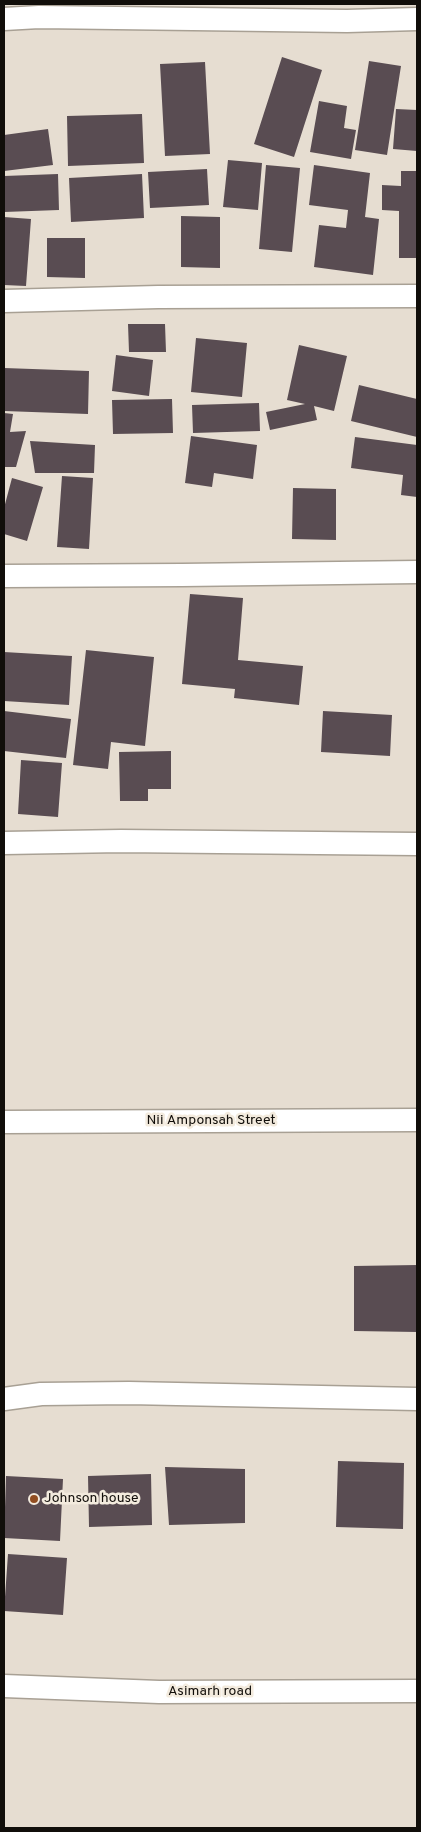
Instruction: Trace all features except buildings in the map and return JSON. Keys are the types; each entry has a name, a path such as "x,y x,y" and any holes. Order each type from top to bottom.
{"street":[{"path":"4,19 39,17 347,21 417,19"},
{"path":"4,301 158,297 417,296"},
{"path":"4,576 182,576 417,572"},
{"path":"4,843 121,841 417,844"},
{"name":"Nii Amponsah Street","path":"4,1122 417,1120"},
{"path":"4,1398 41,1394 129,1394 417,1399"},
{"name":"Asimarh road","path":"4,1686 159,1692 417,1691"}],"place":[{"name":"Johnson house","path":"34,1499"}]}
